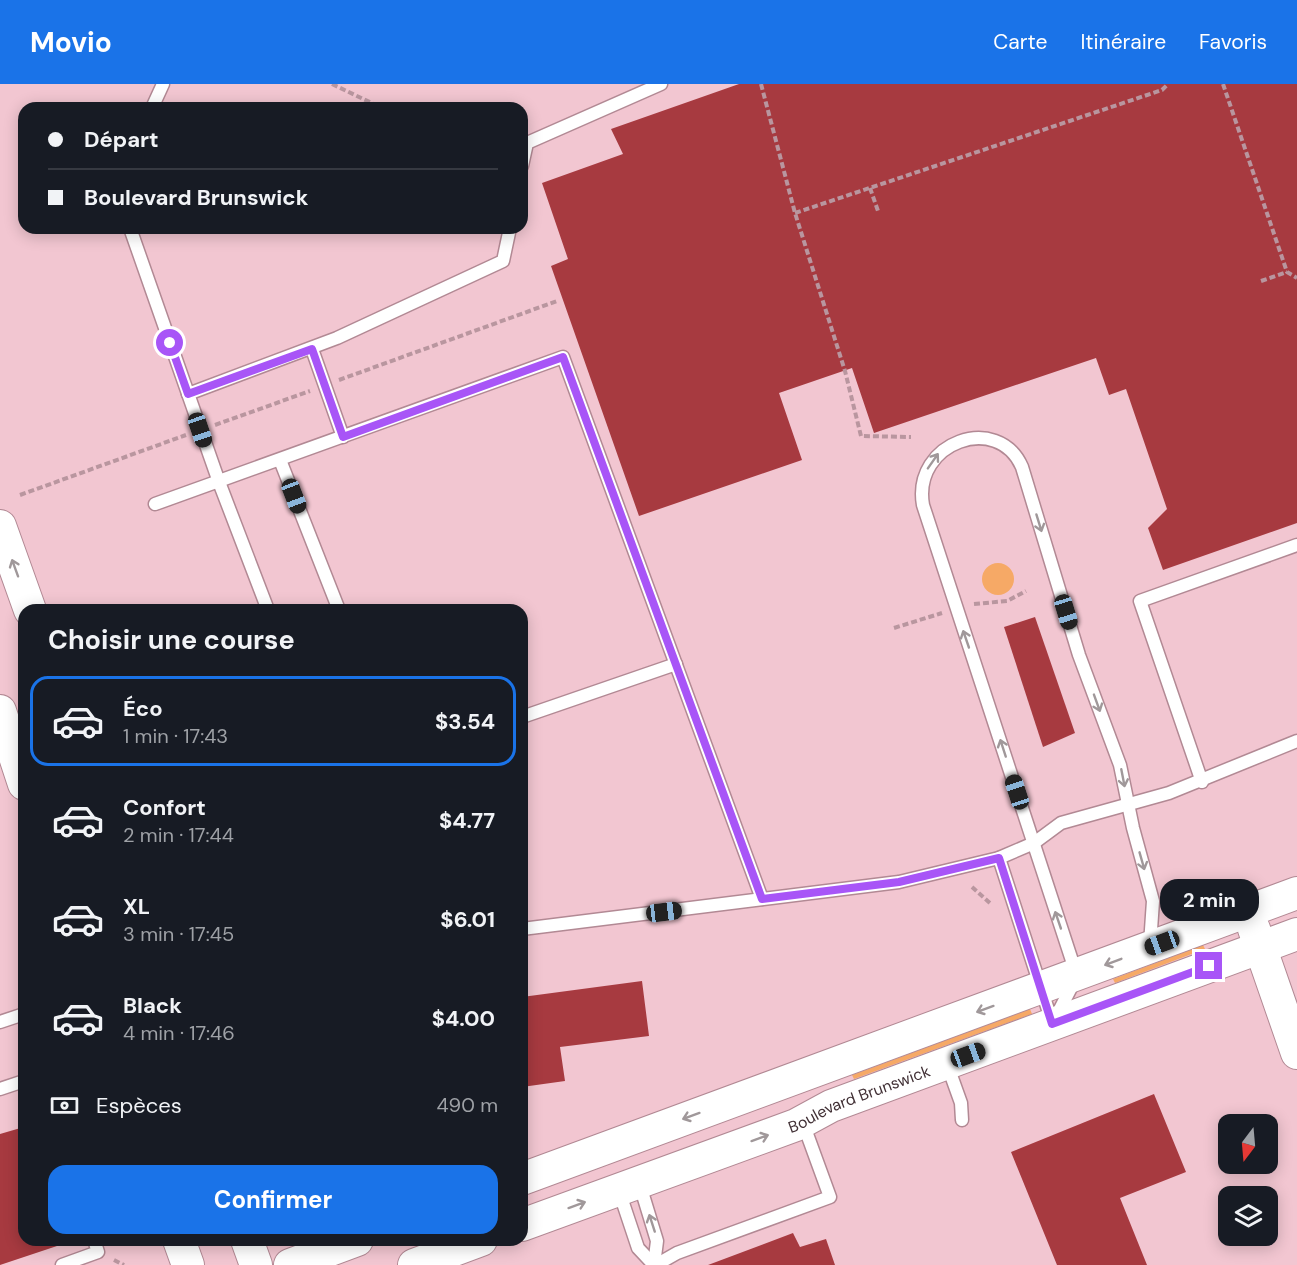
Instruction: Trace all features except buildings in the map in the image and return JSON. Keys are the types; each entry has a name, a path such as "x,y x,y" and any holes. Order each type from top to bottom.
{"street":[{"path":"0,526 28,604"},
{"path":"4,718 16,767"},
{"path":"528,1177 1040,990 1297,893"},
{"path":"1247,911 1297,1053"},
{"name":"Boulevard Brunswick","path":"528,1224 803,1121 831,1106 1297,934"},
{"path":"181,1246 188,1265"},
{"path":"249,1246 256,1265"},
{"path":"290,1265 341,1246"},
{"path":"414,1265 465,1246"}],"lane":[{"path":"155,102 163,84"},
{"path":"528,143 661,84"},
{"path":"132,234 200,430 266,604"},
{"path":"188,394 312,349 503,261 509,234"},
{"path":"312,349 343,437"},
{"path":"155,504 563,357 762,899"},
{"path":"1052,1024 1077,976 1044,881 1034,843 921,495 925,472 939,452 950,445 976,440 997,441 1012,450 1018,458 1079,655 1120,765 1153,901 1149,948"},
{"path":"280,460 337,604"},
{"path":"1202,782 1140,601 1297,545"},
{"path":"528,715 676,663"},
{"path":"528,928 899,882 999,858 1034,843 1061,823 1202,782 1269,751 1297,741"},
{"path":"999,858 1052,1024"},
{"path":"0,1022 18,1016"},
{"path":"947,1063 961,1103 962,1120"},
{"path":"0,1089 18,1083"},
{"path":"655,1265 677,1252 830,1197 803,1121"},
{"path":"629,1186 638,1248 655,1265"},
{"path":"629,1186 657,1241 655,1265"},
{"path":"62,1265 98,1252 96,1246"}],"path":[{"path":"332,84 370,102"},
{"path":"761,84 795,213 845,371 861,436 911,437"},
{"path":"795,213 1162,90 1168,84"},
{"path":"1223,84 1287,272 1297,278"},
{"path":"870,188 878,211"},
{"path":"1261,281 1287,272"},
{"path":"20,495 557,301"},
{"path":"974,604 992,600 1007,601 1026,591"},
{"path":"894,628 945,612"},
{"path":"972,887 991,904"},
{"path":"110,1258 124,1265"}],"shaded area":[{"path":"998,563 1009,568 1014,579 1009,590 998,595 987,590 982,579 987,568"},
{"path":"1203,945 1205,949 1115,983 1113,979"},
{"path":"1030,1009 1032,1014 854,1079 852,1075"}],"route":[{"path":"170,343 188,394 312,349 343,437 563,357 762,899 899,882 999,858 1052,1024 1209,966"}]}
